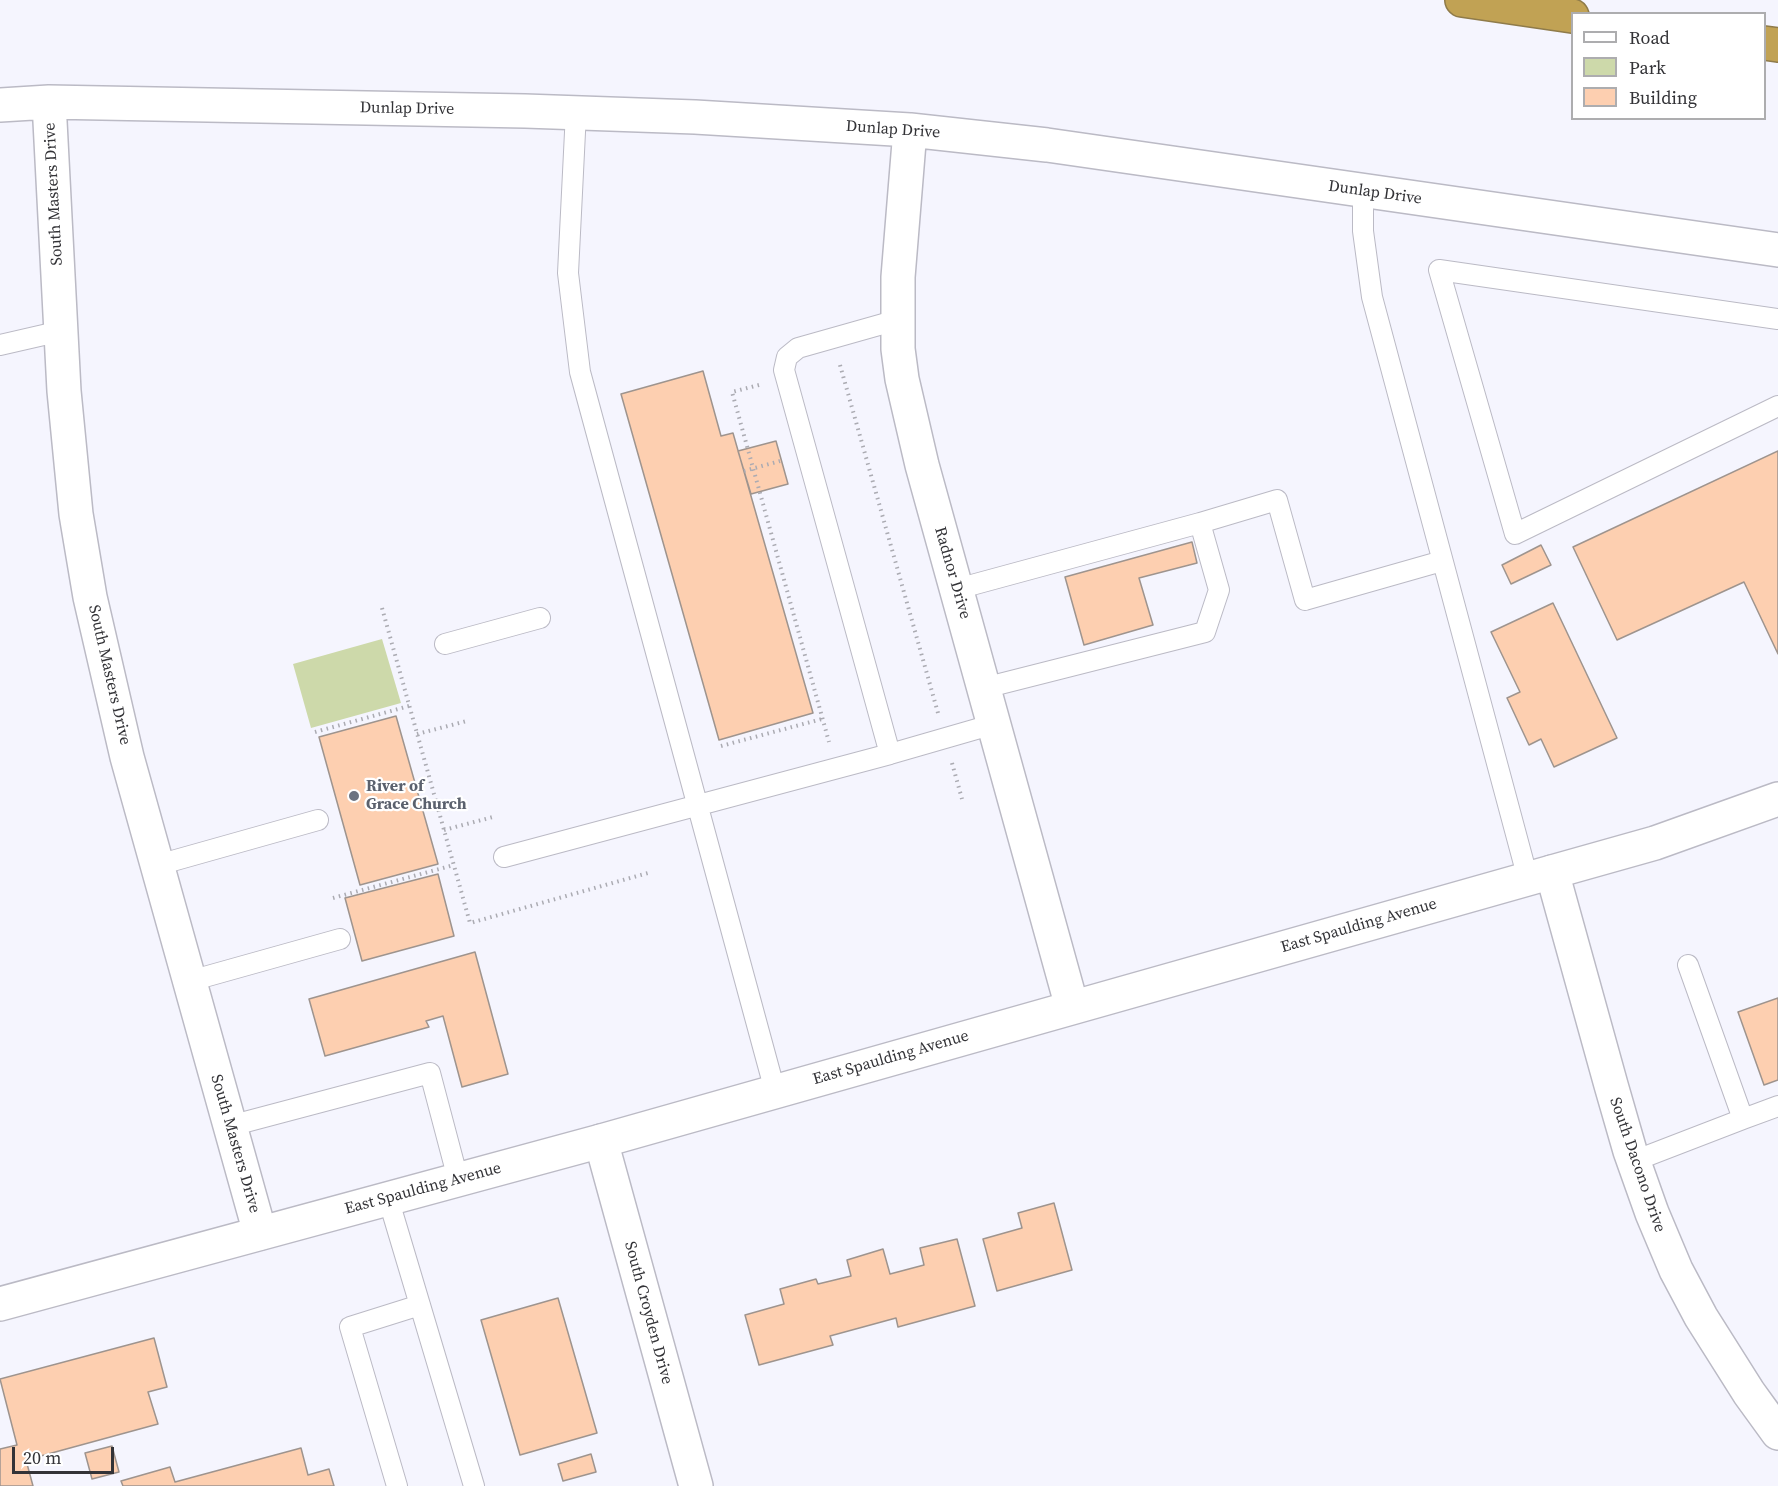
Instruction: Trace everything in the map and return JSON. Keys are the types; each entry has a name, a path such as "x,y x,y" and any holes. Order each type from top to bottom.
{"highway":[{"path":"1462,0 1571,16"}],"street":[{"name":"Dunlap Drive","path":"0,105 50,102 576,112 910,130 1047,145 1778,250"},
{"name":"South Masters Drive","path":"50,102 64,391 72,477 90,597 128,757 260,1233"},
{"name":"Radnor Drive","path":"910,130 898,277 897,320 898,349 906,401 1072,1007"},
{"name":"East Spaulding Avenue","path":"0,1304 600,1141 1540,876 1655,843 1778,799"},
{"name":"South Dacono Drive","path":"1540,876 1611,1085 1634,1161 1672,1261 1701,1317 1749,1393 1778,1433"},
{"name":"South Croyden Drive","path":"600,1141 696,1486"}],"lane":[{"path":"576,112 568,273 580,372 775,1091"},
{"path":"1363,191 1363,231 1372,297 1442,561 1540,876"},
{"path":"1778,319 1439,270 1515,534 1778,406"},
{"path":"890,754 784,370 787,357 798,348 897,320"},
{"path":"0,345 61,332"},
{"path":"957,589 1277,500 1305,600 1442,561"},
{"path":"984,688 1205,632 1219,590 1200,523"},
{"path":"445,644 540,618"},
{"path":"504,857 837,770 994,724"},
{"path":"158,865 318,820"},
{"path":"190,981 340,939"},
{"path":"1688,965 1743,1119"},
{"path":"230,1126 430,1073 458,1179"},
{"path":"1634,1161 1778,1106"},
{"path":"388,1198 474,1486"},
{"path":"397,1486 350,1327 420,1305"}],"path":[{"path":"833,338 962,799"},
{"path":"786,378 732,392 837,770"},
{"path":"744,471 807,454"},
{"path":"382,608 470,922 648,873"},
{"path":"315,732 410,706"},
{"path":"721,746 822,719"},
{"path":"417,734 467,721"},
{"path":"444,830 493,816"},
{"path":"333,898 454,865"}],"green space":[{"path":"382,639 401,703 311,728 293,664"}],"building":[{"path":"703,371 721,436 733,433 813,713 719,740 621,394"},
{"path":"776,441 788,484 751,494 738,451"},
{"path":"1778,451 1778,654 1744,582 1617,640 1573,547"},
{"path":"1192,542 1197,563 1139,578 1153,625 1084,645 1065,577"},
{"path":"1541,545 1551,565 1511,584 1502,565"},
{"path":"1553,603 1617,738 1554,767 1541,739 1529,745 1507,698 1520,692 1491,632"},
{"path":"396,716 438,864 360,885 319,737"},
{"path":"438,874 454,936 362,961 345,898"},
{"path":"475,952 508,1074 462,1087 443,1016 426,1021 429,1027 325,1056 309,999"},
{"path":"1778,998 1778,1080 1764,1085 1738,1012"},
{"path":"1054,1203 1072,1270 997,1291 983,1239 1022,1228 1018,1213"},
{"path":"957,1239 975,1306 898,1327 896,1318 830,1336 833,1345 759,1365 745,1315 784,1304 780,1289 816,1279 818,1284 851,1276 847,1260 883,1249 890,1274 924,1265 920,1248"},
{"path":"558,1298 597,1433 520,1455 481,1320"},
{"path":"154,1338 167,1387 148,1392 158,1424 26,1460 33,1486 0,1486 0,1449 17,1445 0,1379"},
{"path":"112,1446 119,1472 92,1479 85,1453"},
{"path":"301,1448 308,1475 329,1469 334,1486 123,1486 121,1481 170,1467 175,1482"},
{"path":"591,1454 596,1472 563,1481 558,1464"}],"place":[{"name":"River of Grace Church","path":"354,796"}]}
